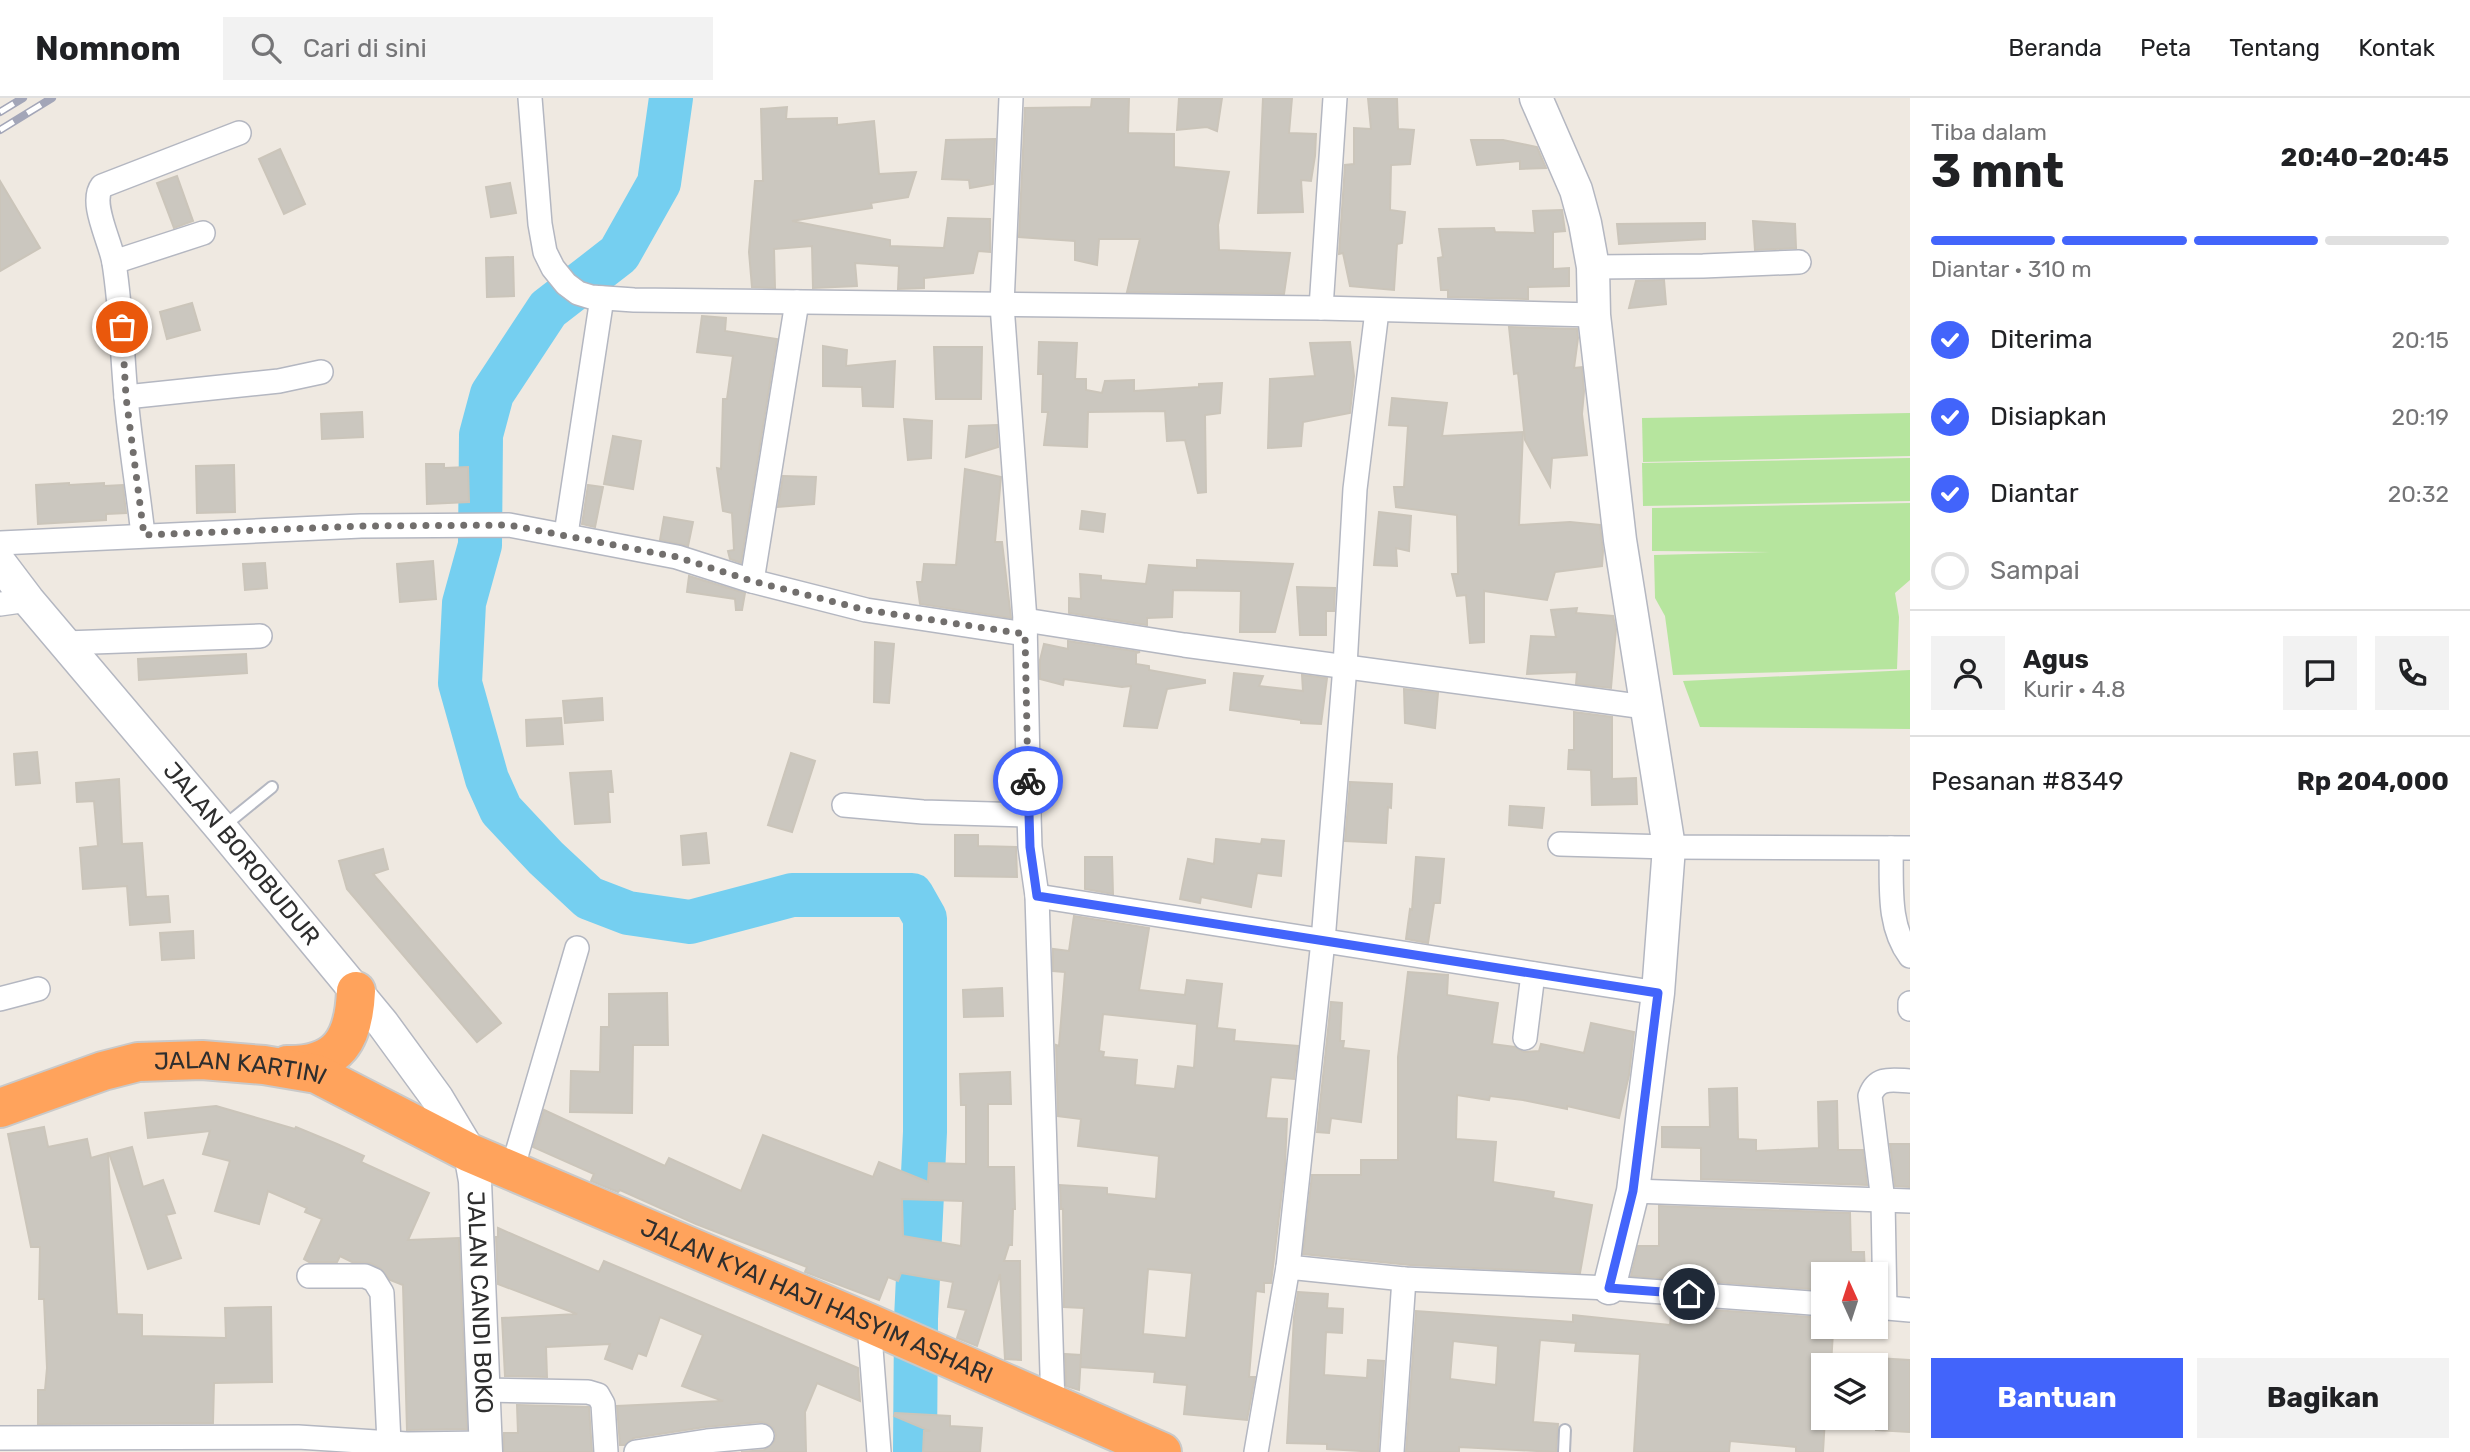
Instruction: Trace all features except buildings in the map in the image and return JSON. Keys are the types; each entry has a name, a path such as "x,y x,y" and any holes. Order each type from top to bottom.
{"highway":[{"path":"264,1065 306,1065 333,1055 347,1040 355,1016 356,991"},
{"name":"JALAN KARTINI","path":"0,1108 121,1066 202,1059 317,1074 470,1153"},
{"name":"JALAN KYAI HAJI HASYIM ASHARI","path":"470,1153 1162,1452"}],"street":[{"path":"530,98 540,224 545,252 553,268 572,289 602,298 1321,308 1594,315"},
{"path":"1011,98 1002,305 1025,627 1030,847 1037,896 1053,1405"},
{"path":"1321,308 1335,98"},
{"path":"1536,98 1576,190 1593,267 1594,315 1620,540 1669,848 1658,993 1633,1191 1609,1288"},
{"path":"144,535 126,397 120,303 114,262 97,195 102,186 239,133"},
{"path":"114,262 203,233"},
{"path":"1593,267 1800,262"},
{"path":"566,534 602,298"},
{"path":"752,581 797,302"},
{"path":"1256,1452 1288,1267 1323,941 1345,666 1355,489 1377,311"},
{"path":"126,397 279,381 321,372"},
{"path":"0,543 144,535 509,525 677,557 752,581 893,616 1025,627 1184,645 1645,707"},
{"name":"JALAN BOROBUDUR","path":"0,563 14,602 65,643 356,991 438,1098 470,1153"},
{"path":"65,643 260,636"},
{"path":"844,806 923,812 1029,815"},
{"path":"1560,844 1669,848 1901,848 1893,918 1897,933 1910,956"},
{"path":"1037,896 1658,993"},
{"path":"512,1170 577,948"},
{"path":"1525,1038 1533,974"},
{"path":"0,999 38,989"},
{"path":"1910,1003 1910,1009"},
{"path":"1882,1262 1883,1201 1870,1096 1877,1083 1882,1080 1910,1081"},
{"name":"JALAN CANDI BOKO","path":"470,1153 475,1181 485,1447"},
{"path":"1633,1191 1910,1201"},
{"path":"1288,1267 1404,1279 1609,1288 1811,1303"},
{"path":"309,1276 365,1276 374,1280 382,1293 389,1443"},
{"path":"1392,1452 1404,1279"},
{"path":"1888,1308 1910,1310"},
{"path":"879,1452 886,1331"},
{"path":"484,1390 588,1392 598,1395 603,1404 606,1452"},
{"path":"636,1452 762,1436"},
{"path":"0,1438 298,1437 485,1447"}],"lane":[{"path":"221,828 272,788"},
{"path":"1564,1452 1565,1430"}],"green space":[{"path":"1910,413 1910,456 1643,462 1642,418"},
{"path":"1910,458 1910,501 1643,506 1642,463"},
{"path":"1910,503 1910,580 1895,593 1899,617 1897,669 1673,675 1665,616 1655,598 1654,555 1770,552 1652,551 1652,508"},
{"path":"1910,670 1910,729 1700,727 1683,681"}],"waterway":[{"path":"671,98 659,183 619,254 548,309 492,394 481,435 480,545 464,603 460,683 487,779 501,810 546,858 589,898 628,913 690,922 792,895 912,895 925,918 925,1132 916,1319 915,1452"}],"railway":[{"path":"0,112 23,98"},
{"path":"0,130 52,98"}],"way so far":[{"path":"122,327 126,397 144,535 361,526 509,525 677,557 752,581 893,616 1025,634 1028,781"}],"route":[{"path":"1028,781 1030,847 1037,896 1658,993 1633,1191 1609,1288 1689,1294"}]}
